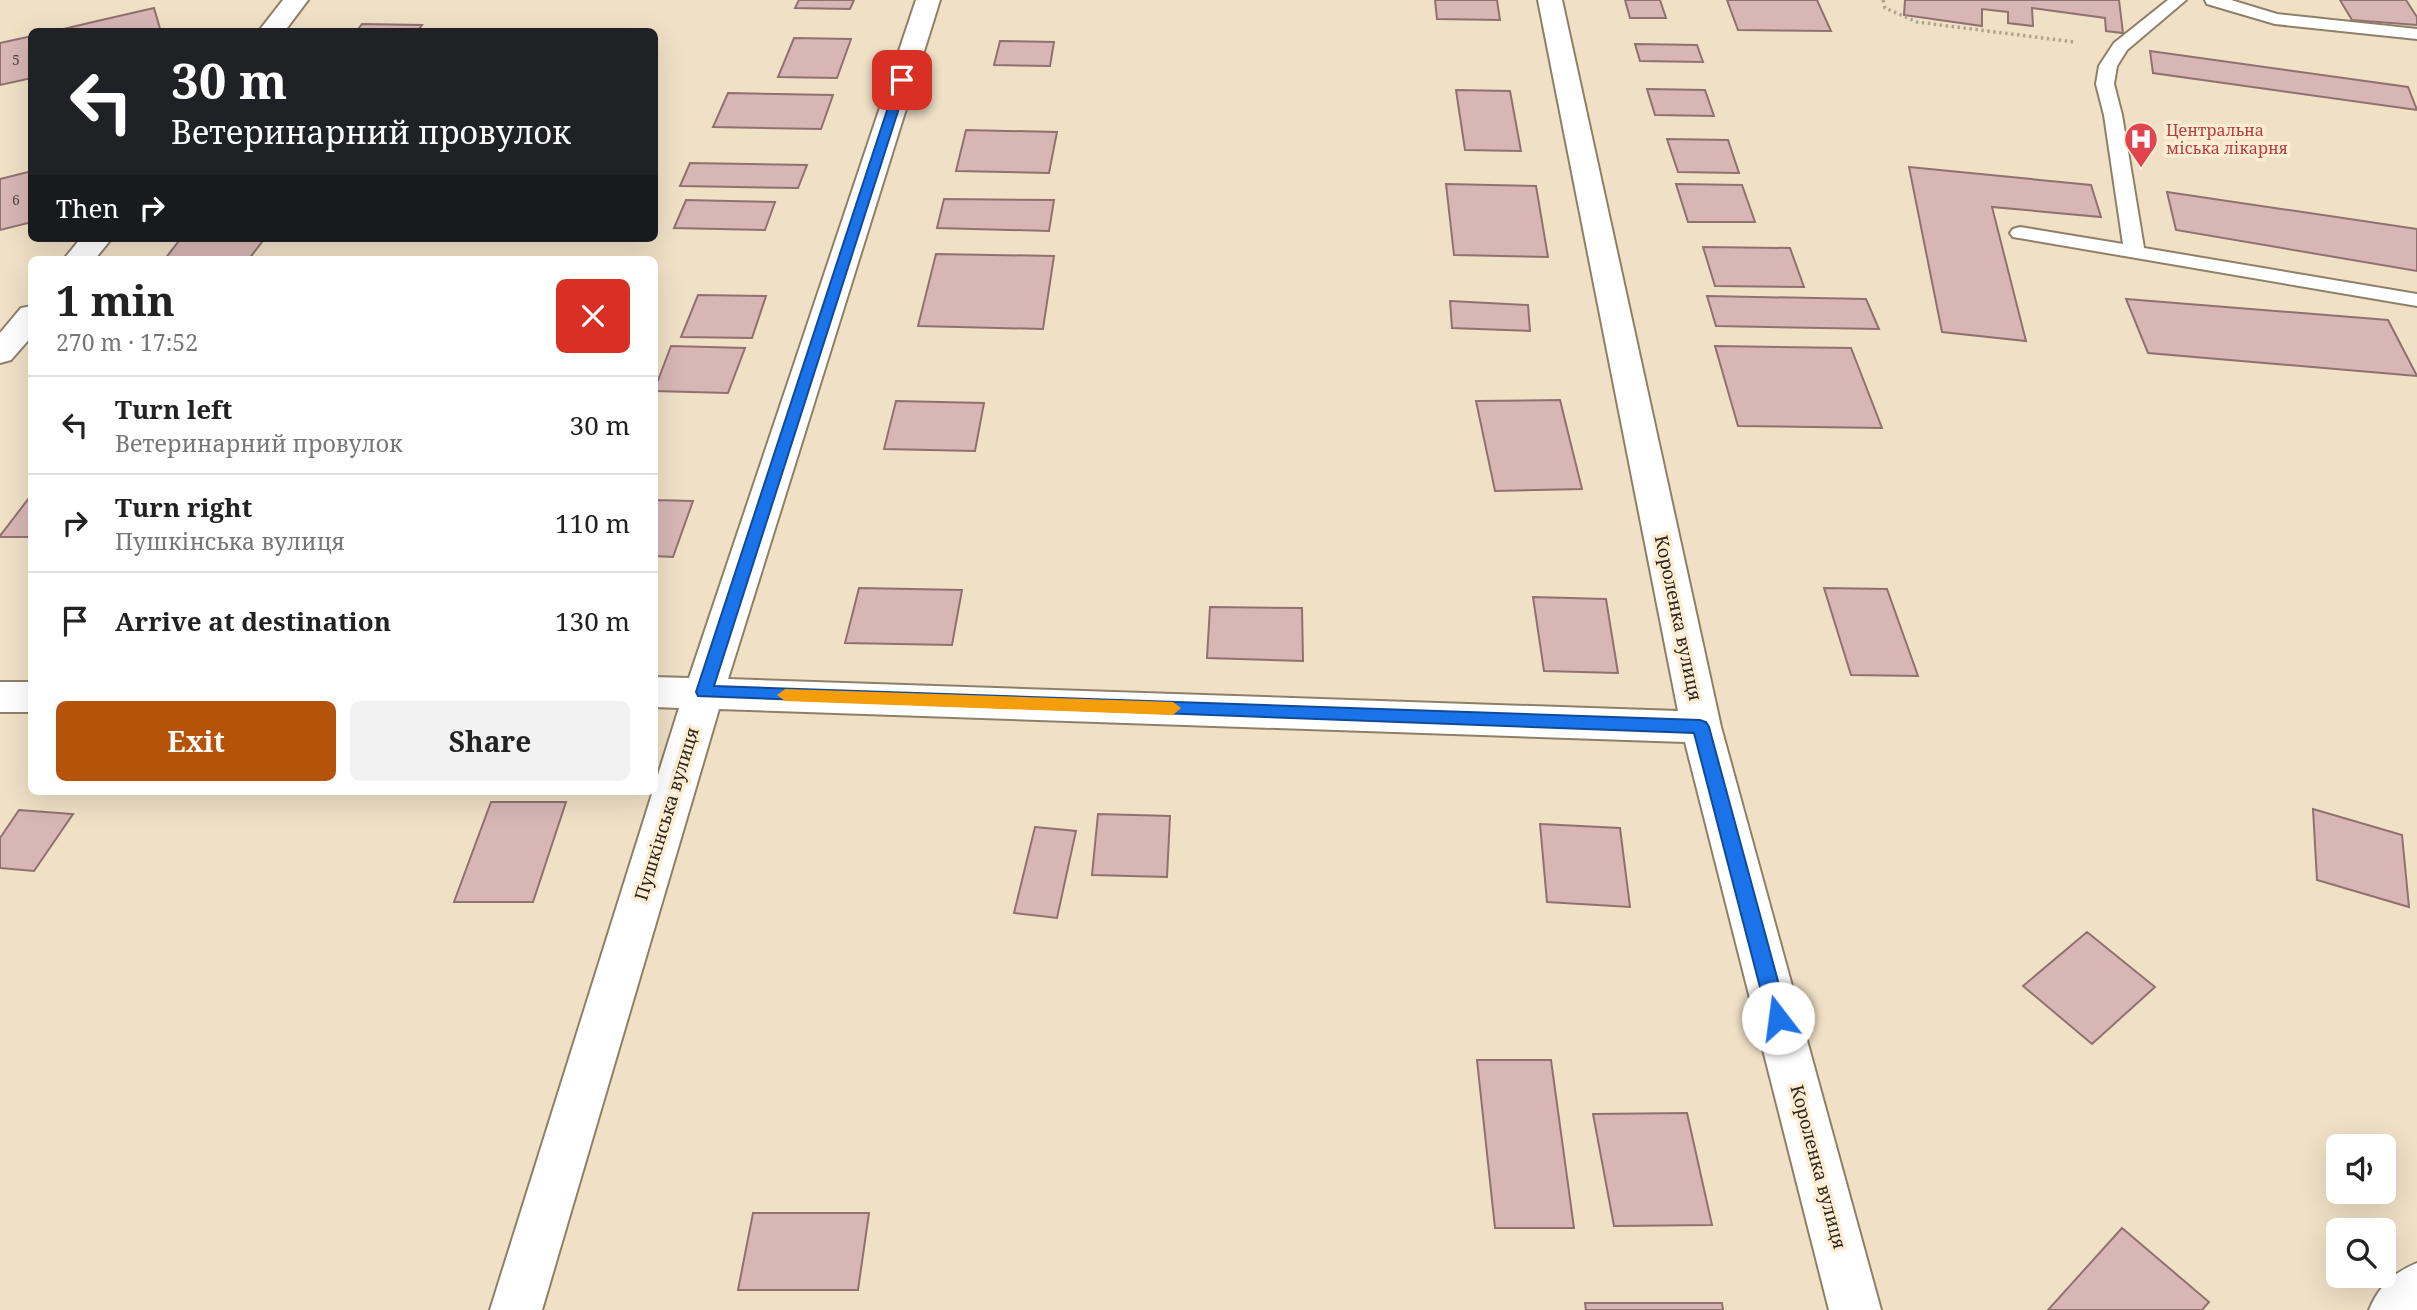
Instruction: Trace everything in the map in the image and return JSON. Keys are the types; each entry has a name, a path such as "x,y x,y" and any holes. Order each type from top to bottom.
{"street":[{"path":"273,28 296,0"},
{"name":"Пушкінська вулиця","path":"516,1310 704,692 928,0"},
{"name":"Короленка вулиця","path":"1550,0 1700,727 1856,1310"},
{"path":"82,256 94,242"},
{"path":"0,353 28,321"},
{"path":"658,692 1700,727"},
{"path":"0,697 28,696"},
{"path":"2395,1310 2417,1289"}],"lane":[{"path":"2135,253 2115,128 2105,84 2108,66 2120,47 2178,0"},
{"path":"2213,0 2274,19 2417,34"},
{"path":"2020,233 2417,300"}],"path":[{"path":"1883,0 1885,8 1917,22 2084,43 2108,66"}],"building":[{"path":"799,0 854,0 850,9 795,8"},
{"path":"1435,0 1497,0 1500,20 1437,19"},
{"path":"1625,0 1660,0 1666,18 1630,18"},
{"path":"1727,0 1817,0 1831,31 1738,30"},
{"path":"1905,0 2119,0 2123,33 2106,31 2105,18 2032,8 2033,26 2008,23 2008,12 1982,9 1982,26 1904,15"},
{"path":"2340,0 2406,0 2417,17 2417,25 2352,20"},
{"path":"154,8 160,28 68,28"},
{"path":"362,24 422,25 420,28 359,28"},
{"path":"28,37 28,79 0,85 0,43"},
{"path":"794,38 851,39 837,78 778,77"},
{"path":"1000,41 1054,42 1050,66 994,65"},
{"path":"1635,44 1697,45 1703,62 1640,61"},
{"path":"2150,51 2408,87 2417,110 2153,73"},
{"path":"1647,89 1705,90 1714,116 1655,115"},
{"path":"1456,90 1510,91 1521,151 1465,150"},
{"path":"728,93 833,95 821,129 713,127"},
{"path":"966,130 1057,132 1049,173 956,171"},
{"path":"1667,139 1728,140 1739,173 1678,172"},
{"path":"690,163 807,165 798,188 680,186"},
{"path":"1909,167 2091,185 2101,217 1992,207 2026,341 1942,332"},
{"path":"28,172 28,223 0,230 0,179"},
{"path":"1446,184 1536,186 1548,257 1454,255"},
{"path":"1676,184 1742,185 1755,222 1688,222"},
{"path":"2167,192 2417,229 2417,271 2176,230"},
{"path":"944,199 1054,200 1049,231 937,228"},
{"path":"686,200 775,202 765,230 674,228"},
{"path":"178,242 262,242 251,256 167,256"},
{"path":"1703,247 1790,248 1804,287 1715,286"},
{"path":"936,254 1054,256 1043,329 918,326"},
{"path":"698,295 766,296 752,338 681,337"},
{"path":"1707,296 1866,299 1879,329 1716,326"},
{"path":"2126,299 2388,320 2417,376 2148,353"},
{"path":"1450,301 1528,305 1530,331 1452,328"},
{"path":"671,346 745,348 728,393 658,391 658,380"},
{"path":"1715,346 1851,348 1882,428 1738,426"},
{"path":"1560,400 1582,489 1495,491 1476,401"},
{"path":"896,401 984,403 975,451 884,449"},
{"path":"28,499 28,537 0,536"},
{"path":"658,500 693,501 673,557 658,556"},
{"path":"859,588 962,590 952,645 845,643"},
{"path":"1824,588 1887,589 1918,676 1851,675"},
{"path":"1533,597 1606,599 1618,673 1544,671"},
{"path":"1210,607 1302,608 1303,661 1207,658"},
{"path":"491,802 566,802 533,902 454,902"},
{"path":"2313,809 2402,835 2409,907 2317,880"},
{"path":"19,810 73,814 34,871 0,868 0,838"},
{"path":"1098,814 1170,816 1167,877 1092,875"},
{"path":"1540,824 1620,828 1630,907 1547,902"},
{"path":"1035,827 1076,831 1057,918 1014,913"},
{"path":"2087,932 2155,987 2092,1044 2023,986"},
{"path":"1477,1060 1551,1060 1574,1228 1495,1228"},
{"path":"1687,1113 1712,1225 1614,1226 1593,1114"},
{"path":"753,1213 869,1213 858,1290 738,1290"},
{"path":"2122,1228 2209,1302 2202,1310 2048,1310"},
{"path":"1585,1303 1722,1303 1723,1310 1586,1310"}],"slow traffic":[{"path":"785,695 1173,708"}],"place":[{"name":"Центральна міська лікарня","path":"2141,169"}],"route":[{"path":"902,80 704,692 1700,727 1778,1018"}]}
